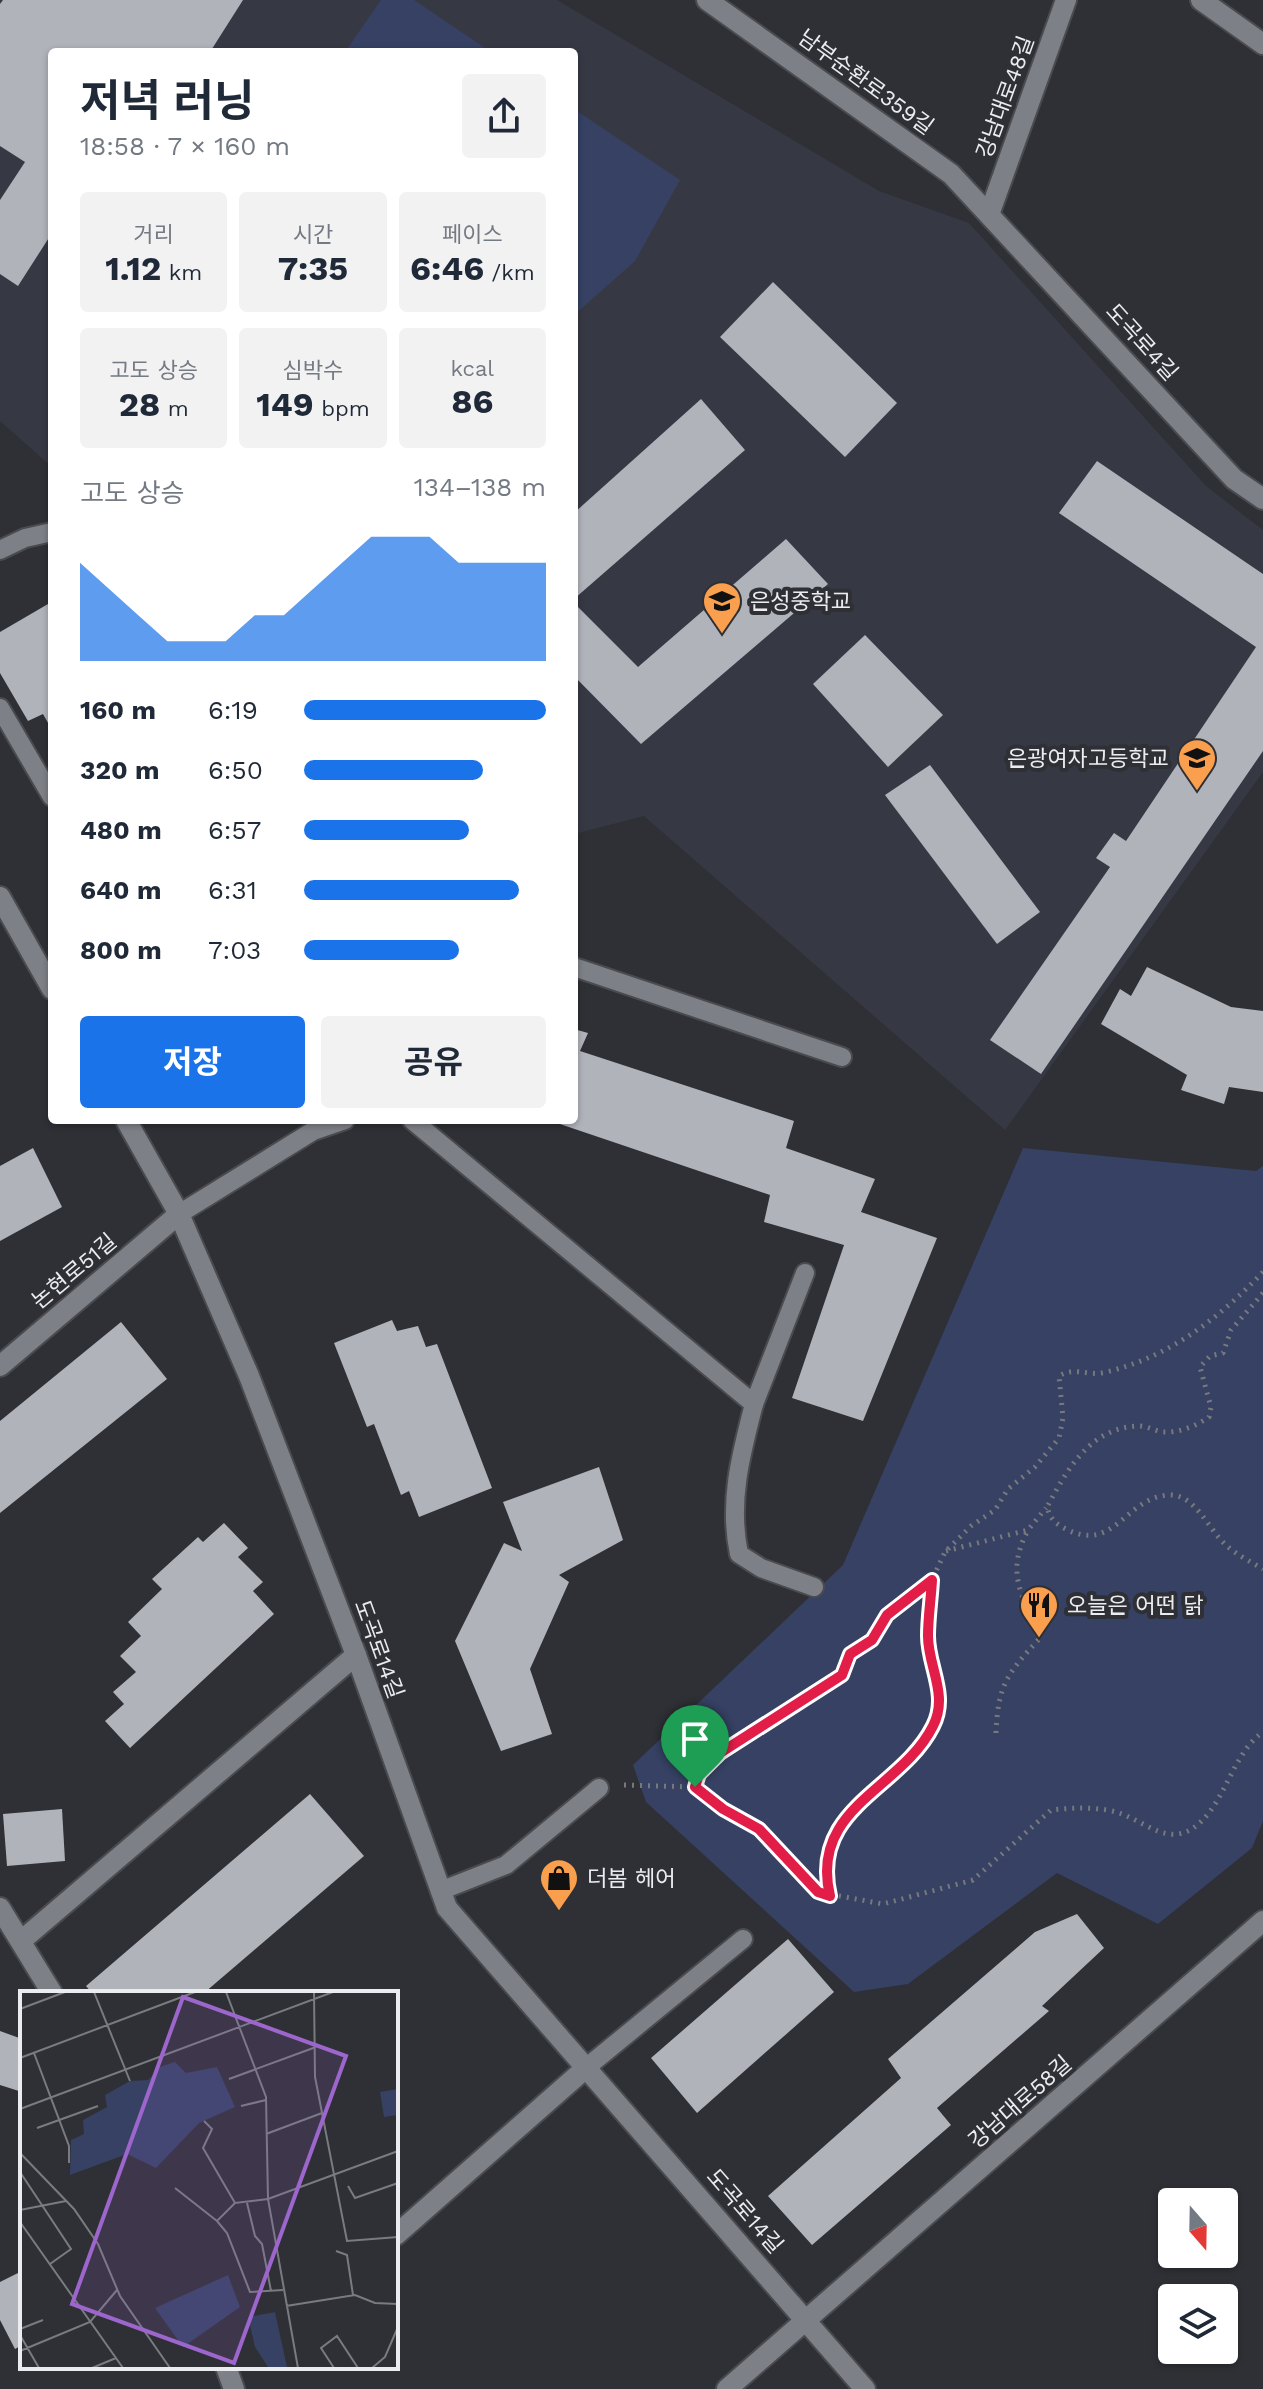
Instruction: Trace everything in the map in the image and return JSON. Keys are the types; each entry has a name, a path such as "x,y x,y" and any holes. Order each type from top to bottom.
{"street":[{"name":"남부순환로359길","path":"707,0 951,174 990,212"},
{"name":"강남대로48길","path":"990,212 1066,0"},
{"path":"1201,0 1263,44"},
{"name":"도곡로4길","path":"990,212 1234,479 1263,499"},
{"path":"0,897 48,982"},
{"name":"도곡로14길","path":"128,1124 179,1214 249,1376 356,1655 447,1908 808,2319 865,2389"},
{"name":"논현로51길","path":"0,1366 179,1214"},
{"path":"21,1941 356,1655"},
{"path":"0,1908 51,1991"},
{"name":"강남대로58길","path":"727,2389 1263,1921"},
{"path":"398,2233 587,2067"}],"lane":[{"path":"0,550 25,538 48,533"},
{"path":"0,708 48,790"},
{"path":"578,968 842,1057"},
{"path":"417,1124 754,1404"},
{"path":"179,1214 310,1125"},
{"path":"805,1273 754,1404 738,1465 733,1526 739,1554 761,1568 814,1587"},
{"path":"440,1891 506,1865 599,1788"},
{"path":"587,2067 743,1939"}],"path":[{"path":"830,1896 827,1858 835,1835 857,1802 917,1751 934,1725 941,1699 928,1637 932,1580 945,1552 971,1526 995,1510 1008,1489 1035,1467 1059,1438 1063,1418 1059,1376 1071,1368 1104,1373 1162,1352 1213,1319 1263,1272"},
{"path":"996,1733 997,1699 1012,1668 1039,1639 1020,1590 1015,1556 1028,1530 1047,1507 1081,1450 1099,1439 1140,1426 1164,1432 1198,1425 1209,1417 1211,1407 1200,1367 1210,1356 1223,1353 1231,1330 1263,1293"},
{"path":"1047,1507 1059,1526 1087,1537 1100,1536 1138,1507 1172,1495 1188,1500 1225,1545 1263,1569"},
{"path":"945,1552 1028,1530"},
{"path":"695,1787 699,1774 720,1753 842,1675 850,1654 872,1640 887,1615 932,1580"},
{"path":"599,1788 639,1784 695,1787 723,1809 759,1829 818,1892 883,1904 973,1880 1051,1810 1110,1810 1159,1834 1181,1834 1200,1823 1208,1814 1229,1785 1244,1750 1263,1732"}],"shaded area":[{"path":"0,0 557,0 879,191 969,223 1206,486 1263,530 1263,772 1005,1130 644,816 578,833 578,48 48,48 48,463 0,421"},
{"path":"381,0 414,0 485,48 348,48"},
{"path":"578,112 680,180 635,261 578,311"},
{"path":"1023,1148 1256,1171 1263,1166 1263,1821 1252,1848 1158,1924 1057,1873 908,1984 854,1992 646,1802 633,1765 843,1565"}],"building":[{"path":"3,0 243,0 213,48 48,48 48,239 18,286 0,274 0,200 25,162 0,146 0,4"},
{"path":"773,282 897,403 845,457 720,337"},
{"path":"701,399 745,450 578,596 578,509"},
{"name":"은광여자고등학교","path":"1097,461 1263,574 1263,751 1041,1074 990,1040 1110,867 1096,858 1114,833 1126,841 1256,647 1059,513"},
{"name":"은성중학교","path":"786,539 828,584 641,744 578,680 578,607 638,667"},
{"path":"48,604 48,723 43,714 28,721 0,673 0,632"},
{"path":"865,635 943,715 888,767 813,684"},
{"path":"930,765 1040,912 997,944 885,795"},
{"path":"1147,967 1231,1007 1263,1011 1263,1092 1229,1087 1224,1104 1181,1090 1187,1075 1101,1024 1120,989 1131,996"},
{"path":"578,1030 588,1033 580,1051 794,1121 786,1148 875,1179 861,1212 937,1238 863,1421 792,1398 844,1245 764,1222 770,1195 560,1124 578,1124"},
{"path":"33,1148 62,1207 0,1241 0,1166"},
{"path":"392,1320 397,1331 418,1326 426,1347 437,1344 492,1488 419,1517 409,1491 401,1495 374,1424 367,1427 334,1343"},
{"path":"121,1322 167,1379 0,1513 0,1421"},
{"path":"599,1467 623,1540 559,1575 569,1582 530,1669 552,1734 501,1751 455,1641 504,1543 522,1551 503,1502"},
{"path":"224,1523 248,1548 238,1557 263,1582 253,1591 274,1614 130,1748 105,1721 124,1704 113,1692 136,1672 120,1656 141,1636 128,1622 162,1589 152,1579 198,1537 203,1542"},
{"path":"310,1794 364,1856 206,1991 90,1991 86,1986"},
{"path":"62,1809 65,1861 7,1866 3,1814"},
{"path":"1077,1914 1104,1948 1042,2006 1049,2011 937,2108 951,2125 812,2245 768,2196 901,2078 888,2059 1035,1932"},
{"path":"788,1939 834,1992 697,2113 651,2058"},
{"path":"0,2031 20,2038 20,2091 0,2085"},
{"path":"20,2272 20,2346 15,2349 0,2320 0,2282"}],"place":[{"name":"은성중학교","path":"722,635"},
{"name":"은광여자고등학교","path":"1197,792"},
{"name":"오늘은 어떤 닭","path":"1039,1639"},
{"name":"더봄 헤어","path":"559,1912"}],"route":[{"path":"932,1580 928,1637 941,1699 934,1725 917,1751 857,1802 835,1835 827,1858 826,1878 830,1896 818,1892 759,1829 723,1809 695,1787 699,1774 720,1753 771,1717 795,1707 842,1675 850,1654 872,1640 887,1615 932,1580"}]}
